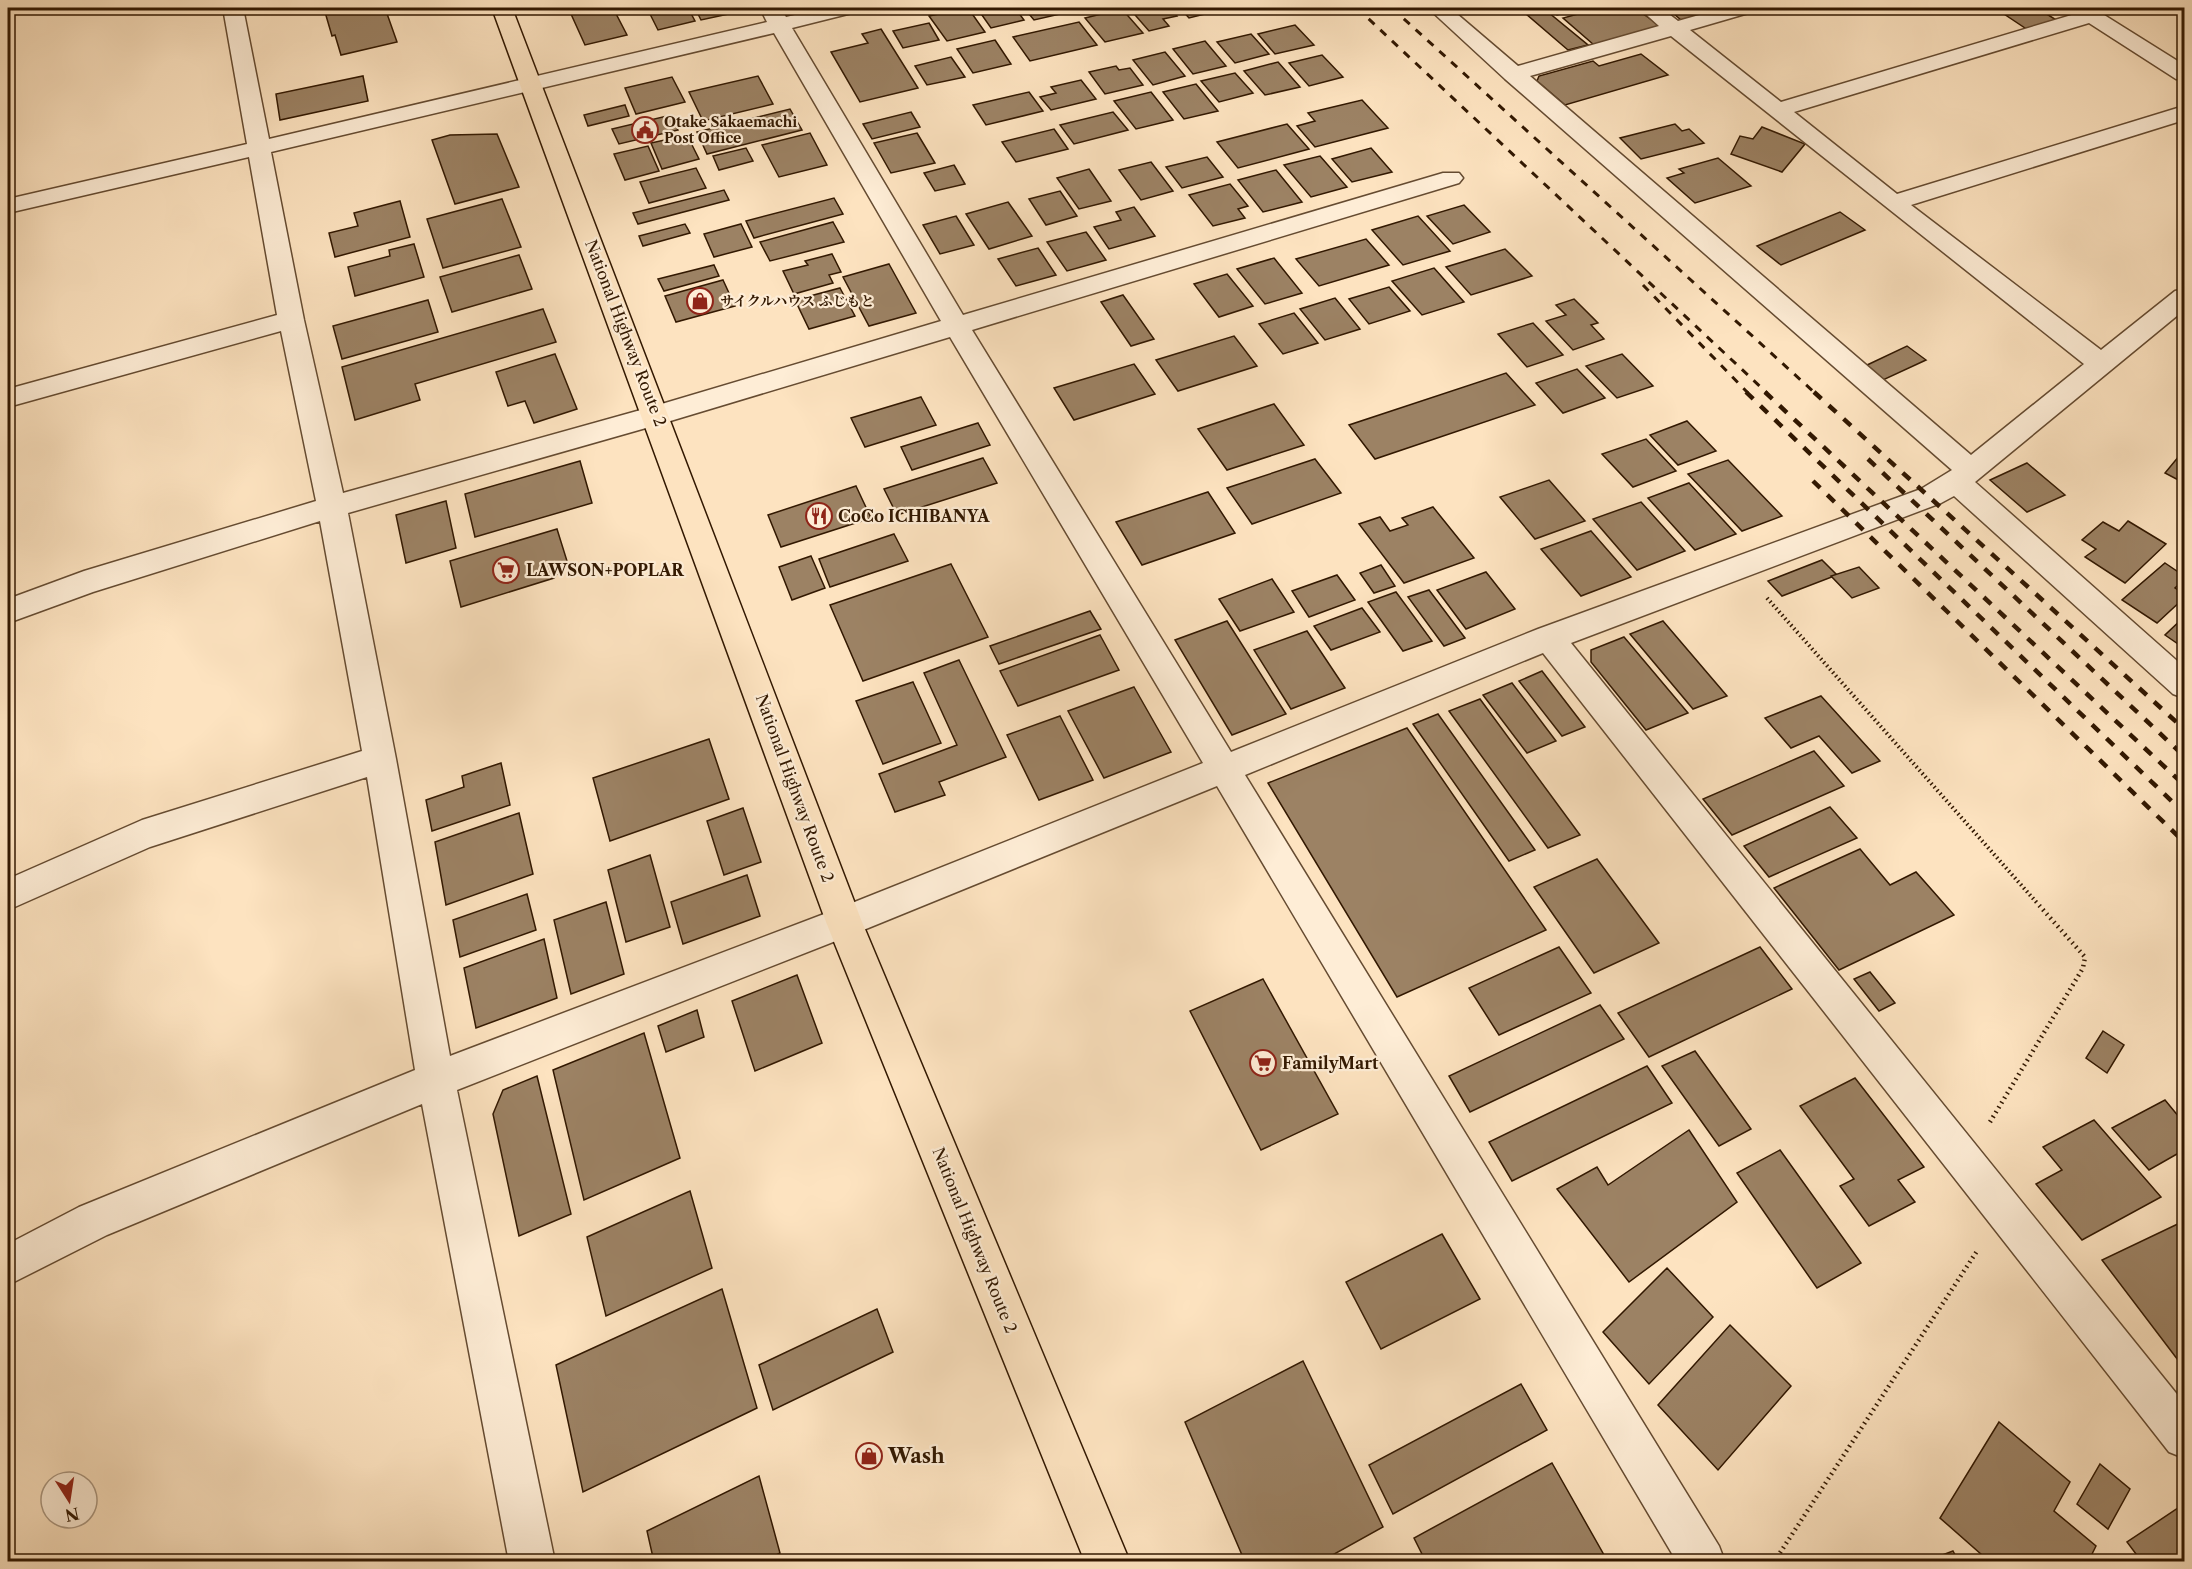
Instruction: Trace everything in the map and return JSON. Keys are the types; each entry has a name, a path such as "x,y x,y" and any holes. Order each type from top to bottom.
{"highway":[{"name":"National Highway Route 2","path":"502,8 657,415 844,922 1108,1562"}],"street":[{"path":"234,8 291,320 332,507 380,759 436,1080 532,1562"},
{"path":"8,206 532,85 775,16 849,8"},
{"path":"1438,8 1963,476 2184,685"},
{"path":"1649,8 1893,203 2100,363"},
{"path":"1513,74 1745,8"},
{"path":"1778,110 2085,12 2184,74"},
{"path":"775,16 955,324 1703,1562"},
{"path":"1893,203 2184,113"},
{"path":"8,611 84,583 332,507 657,415 955,324 1450,178"},
{"path":"8,1265 93,1221 436,1080 844,922 1549,638 1931,496 1963,476 2184,297"},
{"path":"8,398 291,320"},
{"path":"1549,638 2184,1437"},
{"path":"8,895 142,835 380,759"}],"path":[{"path":"1739,566 2085,957 2083,968 1966,1162"},
{"path":"1774,1562 2004,1210"}],"building":[{"path":"344,8 385,8 397,42 341,55 335,35 332,36 325,12"},
{"path":"598,8 613,8 627,35 585,45 571,14"},
{"path":"647,8 688,8 695,21 658,30"},
{"path":"695,8 738,8 733,13 701,20"},
{"path":"968,8 985,32 947,41 929,16"},
{"path":"977,8 1015,8 1024,20 991,28"},
{"path":"1024,8 1071,8 1073,11 1034,20"},
{"path":"1129,8 1170,8 1177,16 1163,19 1169,26 1149,31"},
{"path":"1180,8 1224,8 1225,9 1189,18"},
{"path":"1519,8 1543,8 1588,45 1568,50"},
{"path":"1549,8 1584,8 1557,15"},
{"path":"1600,8 1635,8 1660,26 1594,45 1563,18"},
{"path":"1667,8 1731,8 1681,20"},
{"path":"1995,8 2037,8 2058,21 2028,30"},
{"path":"1122,9 1143,33 1105,42 1085,18"},
{"path":"1079,22 1097,45 1030,61 1013,37"},
{"path":"929,23 939,40 903,48 893,31"},
{"path":"1295,25 1314,45 1275,54 1258,34"},
{"path":"881,29 918,88 860,102 831,52 868,43 862,34"},
{"path":"1251,34 1269,54 1235,63 1217,42"},
{"path":"995,40 1011,64 973,73 957,49"},
{"path":"1205,41 1226,66 1193,74 1173,49"},
{"path":"1165,52 1185,76 1153,85 1133,60"},
{"path":"1641,54 1668,75 1565,105 1537,81 1539,76 1593,61 1599,66"},
{"path":"1322,55 1343,77 1309,86 1289,63"},
{"path":"951,57 965,77 927,85 915,66"},
{"path":"1278,62 1300,87 1265,95 1244,71"},
{"path":"1116,66 1119,70 1130,68 1143,85 1105,94 1089,72"},
{"path":"1235,73 1253,93 1219,102 1201,81"},
{"path":"363,76 368,101 280,120 276,94"},
{"path":"758,76 773,104 703,121 689,92"},
{"path":"672,77 685,102 636,114 625,88"},
{"path":"1081,80 1096,99 1051,110 1040,97 1056,93 1051,87"},
{"path":"1196,84 1218,111 1184,119 1163,92"},
{"path":"1029,92 1043,111 986,125 973,105"},
{"path":"1151,92 1173,120 1136,129 1114,101"},
{"path":"1362,100 1388,128 1315,147 1297,126 1315,121 1308,113"},
{"path":"625,105 629,116 588,126 584,115"},
{"path":"790,109 802,130 707,154 697,132"},
{"path":"911,112 920,127 872,139 863,124"},
{"path":"1113,112 1128,130 1074,144 1060,125"},
{"path":"671,115 678,130 619,144 612,129"},
{"path":"1287,124 1309,149 1238,168 1217,142"},
{"path":"1675,124 1682,131 1689,129 1704,143 1641,159 1620,138"},
{"path":"1762,127 1805,144 1782,172 1731,154 1740,136 1753,139"},
{"path":"1054,129 1068,149 1016,162 1002,142"},
{"path":"810,133 827,165 779,177 762,145"},
{"path":"917,133 935,163 891,173 874,143"},
{"path":"497,134 519,187 455,204 432,140 450,135"},
{"path":"687,135 699,159 662,169 651,143"},
{"path":"648,146 659,171 625,180 614,154"},
{"path":"746,148 753,161 719,170 713,156"},
{"path":"1371,148 1392,172 1352,182 1332,159"},
{"path":"1320,156 1347,187 1311,197 1284,165"},
{"path":"1207,157 1223,177 1182,188 1166,167"},
{"path":"1718,158 1751,186 1695,203 1667,178 1684,173 1679,169"},
{"path":"1151,162 1173,191 1141,200 1119,170"},
{"path":"954,165 965,184 935,191 924,173"},
{"path":"696,168 706,188 649,203 640,182"},
{"path":"1089,169 1111,201 1079,209 1057,178"},
{"path":"1276,170 1302,202 1263,212 1238,180"},
{"path":"1230,184 1248,206 1238,209 1245,218 1213,226 1189,195"},
{"path":"724,190 729,200 638,224 633,213"},
{"path":"1060,191 1077,216 1046,225 1029,199"},
{"path":"834,198 843,214 754,238 746,221"},
{"path":"502,199 521,247 443,268 427,219"},
{"path":"400,201 410,237 335,257 329,233 358,226 354,213"},
{"path":"1008,202 1032,236 989,249 966,214"},
{"path":"1464,205 1490,232 1453,244 1427,216"},
{"path":"1134,207 1155,236 1109,249 1094,227 1121,220 1116,212"},
{"path":"1840,212 1865,230 1781,265 1757,246"},
{"path":"956,216 974,245 940,254 923,225"},
{"path":"1418,216 1450,251 1403,265 1372,230"},
{"path":"833,222 844,242 770,261 760,242"},
{"path":"685,224 690,233 643,246 639,236"},
{"path":"741,224 752,247 714,257 704,234"},
{"path":"1086,232 1106,260 1067,271 1047,242"},
{"path":"1366,239 1389,265 1319,286 1296,259"},
{"path":"414,244 424,277 355,296 348,267 390,256 389,250"},
{"path":"1038,248 1056,275 1016,286 998,259"},
{"path":"1505,249 1532,276 1471,295 1446,267"},
{"path":"832,254 841,272 829,275 833,283 794,294 783,271 808,265 805,261"},
{"path":"519,255 532,289 452,312 440,277"},
{"path":"1274,258 1302,293 1265,304 1237,269"},
{"path":"889,264 916,313 869,326 843,277"},
{"path":"714,265 719,276 664,291 658,279"},
{"path":"1434,268 1464,302 1422,315 1392,281"},
{"path":"1227,274 1253,306 1219,317 1194,284"},
{"name":"サイクルハウス ふじもと","path":"723,280 735,306 676,322 665,296"},
{"path":"1389,287 1410,311 1369,324 1349,299"},
{"path":"840,288 855,316 809,329 795,300"},
{"path":"1123,295 1154,339 1131,346 1101,302"},
{"path":"1335,298 1360,329 1325,340 1300,309"},
{"path":"1574,299 1598,323 1591,325 1604,339 1573,350 1546,321 1566,315 1556,305"},
{"path":"428,300 438,332 342,359 333,326"},
{"path":"543,309 556,342 415,384 420,400 355,420 342,367"},
{"path":"1294,313 1318,343 1283,354 1259,324"},
{"path":"1533,323 1563,355 1527,367 1498,334"},
{"path":"1234,336 1257,366 1178,391 1156,360"},
{"path":"1907,346 1926,360 1883,380 1865,366"},
{"path":"555,354 577,409 534,423 525,401 508,406 496,372"},
{"path":"1622,354 1653,386 1617,398 1586,366"},
{"path":"1134,364 1155,394 1074,420 1054,388"},
{"path":"1577,369 1605,398 1563,413 1536,383"},
{"path":"1506,373 1535,405 1375,459 1349,425"},
{"path":"921,397 936,425 865,447 851,418"},
{"path":"1274,404 1304,445 1227,470 1198,429"},
{"path":"1687,421 1716,451 1678,465 1650,435"},
{"path":"978,423 990,445 912,470 901,447"},
{"path":"1646,439 1676,471 1633,487 1602,454"},
{"path":"2184,450 2184,483 2165,473"},
{"path":"983,458 997,483 897,515 884,489"},
{"path":"1315,459 1341,493 1252,524 1227,488"},
{"path":"1728,460 1782,516 1742,531 1688,474"},
{"path":"580,461 592,503 475,537 465,494"},
{"path":"2027,463 2065,495 2027,512 1990,480"},
{"path":"1549,480 1585,521 1535,539 1500,497"},
{"path":"1689,483 1736,534 1695,550 1648,498"},
{"name":"CoCo ICHIBANYA","path":"856,486 871,518 781,547 768,515"},
{"path":"1208,492 1235,533 1142,565 1116,522"},
{"path":"446,501 456,548 406,563 396,515"},
{"path":"1641,502 1685,551 1637,570 1593,519"},
{"path":"1433,507 1474,558 1404,583 1359,524 1380,517 1390,531 1408,525 1402,518"},
{"path":"2128,521 2166,544 2125,583 2085,557 2096,549 2082,540 2103,522 2119,531"},
{"name":"LAWSON+POPLAR","path":"557,529 567,561 554,578 461,607 450,561"},
{"path":"1591,531 1631,577 1581,596 1541,549"},
{"path":"894,534 908,561 830,587 819,559"},
{"path":"811,556 825,588 792,600 779,567"},
{"path":"1822,560 1837,575 1782,596 1768,581"},
{"path":"2165,563 2184,576 2184,580 2175,588 2184,594 2184,598 2157,623 2122,600"},
{"path":"951,564 988,637 863,681 830,605"},
{"path":"1381,565 1395,586 1374,593 1360,573"},
{"path":"1859,567 1879,588 1852,598 1831,576"},
{"path":"1486,572 1515,609 1466,629 1437,590"},
{"path":"1337,575 1355,600 1309,617 1292,591"},
{"path":"1272,579 1294,612 1240,631 1219,599"},
{"path":"1429,590 1465,638 1444,646 1408,597"},
{"path":"1396,592 1432,641 1403,651 1368,602"},
{"path":"1362,608 1380,632 1331,650 1314,626"},
{"path":"1090,611 1101,629 999,664 990,646"},
{"path":"2184,617 2184,648 2165,635"},
{"path":"1227,621 1286,714 1232,735 1175,640"},
{"path":"1663,621 1727,696 1693,709 1630,634"},
{"path":"1307,631 1345,688 1291,709 1254,650"},
{"path":"1100,635 1119,670 1018,706 1000,671"},
{"path":"1624,637 1688,713 1646,730 1591,662 1591,650"},
{"path":"959,660 1006,757 939,782 945,795 895,812 879,774 957,745 924,673"},
{"path":"1542,671 1585,727 1562,736 1519,681"},
{"path":"913,682 941,743 883,764 856,701"},
{"path":"1512,683 1556,741 1527,753 1483,695"},
{"path":"1134,687 1171,752 1104,778 1068,711"},
{"path":"1821,696 1880,761 1852,773 1819,736 1791,748 1765,718"},
{"path":"1480,699 1580,835 1548,848 1449,711"},
{"path":"1438,714 1535,850 1509,861 1413,724"},
{"path":"1060,716 1093,780 1039,800 1007,735"},
{"path":"1407,728 1546,930 1397,997 1268,783"},
{"path":"709,739 729,799 610,841 593,778"},
{"path":"1814,751 1844,786 1732,835 1703,799"},
{"path":"501,763 510,805 432,831 426,800 464,787 462,776"},
{"path":"1830,807 1857,838 1769,877 1744,846"},
{"path":"743,808 761,862 724,875 707,821"},
{"path":"519,813 533,874 446,905 435,842"},
{"path":"1860,849 1890,885 1916,872 1954,915 1839,970 1774,888"},
{"path":"650,855 670,927 626,942 608,870"},
{"path":"1597,859 1659,943 1594,973 1534,887"},
{"path":"747,875 760,916 683,944 671,902"},
{"path":"527,894 536,930 460,957 453,920"},
{"path":"606,902 624,974 571,994 554,920"},
{"path":"544,939 557,998 476,1028 464,968"},
{"path":"1559,947 1591,993 1499,1035 1469,988"},
{"path":"1760,947 1792,989 1649,1057 1618,1013"},
{"path":"1870,972 1895,1003 1879,1011 1854,979"},
{"path":"797,975 822,1043 755,1071 732,1001"},
{"name":"FamilyMart","path":"1263,979 1338,1114 1261,1150 1190,1011"},
{"path":"1600,1005 1624,1039 1470,1112 1449,1076"},
{"path":"697,1010 704,1037 666,1052 658,1026"},
{"path":"2103,1031 2124,1045 2107,1073 2086,1058"},
{"path":"644,1033 680,1158 584,1200 553,1070"},
{"path":"1695,1051 1751,1129 1719,1146 1662,1066"},
{"path":"1647,1066 1672,1103 1512,1181 1489,1142"},
{"path":"537,1076 571,1214 519,1236 493,1114 503,1090"},
{"path":"1855,1078 1924,1167 1898,1180 1915,1202 1869,1226 1840,1186 1854,1179 1800,1106"},
{"path":"2165,1100 2184,1123 2184,1150 2149,1170 2112,1128"},
{"path":"2094,1120 2161,1197 2082,1240 2036,1184 2062,1170 2043,1147"},
{"path":"1689,1130 1737,1202 1629,1282 1557,1189 1597,1167 1608,1185"},
{"path":"1780,1150 1861,1263 1817,1288 1737,1173"},
{"path":"690,1191 712,1268 606,1316 587,1237"},
{"path":"2184,1221 2184,1368 2102,1260"},
{"path":"1442,1234 1480,1299 1381,1349 1346,1282"},
{"path":"1667,1268 1713,1317 1649,1384 1603,1332"},
{"path":"722,1289 757,1408 583,1492 556,1365"},
{"path":"877,1309 893,1352 773,1410 759,1365"},
{"path":"1730,1325 1791,1386 1718,1470 1658,1405"},
{"path":"1303,1361 1383,1527 1320,1562 1245,1562 1185,1422"},
{"path":"1521,1384 1547,1430 1393,1514 1369,1465"},
{"path":"1999,1422 2070,1482 2054,1511 2096,1546 2088,1562 1990,1562 1940,1518"},
{"path":"1552,1463 1608,1562 1426,1562 1414,1538"},
{"path":"2100,1464 2130,1489 2108,1529 2077,1504"},
{"path":"759,1476 780,1553 763,1562 654,1562 647,1531"},
{"path":"2184,1504 2184,1562 2142,1562 2127,1542"},
{"path":"1953,1551 1959,1562 1924,1562"}],"railway":[{"path":"1357,8 1767,393"},
{"path":"1392,8 1815,393"},
{"path":"1643,285 1748,393"},
{"path":"1746,392 2184,813"},
{"path":"1765,392 2184,785"},
{"path":"1814,392 2184,729"},
{"path":"1868,459 2184,756"},
{"path":"1813,481 2184,842"}],"place":[{"name":"Otake Sakaemachi Post Office","path":"645,130"},
{"name":"サイクルハウス ふじもと","path":"700,301"},
{"name":"CoCo ICHIBANYA","path":"819,516"},
{"name":"LAWSON+POPLAR","path":"506,570"},
{"name":"FamilyMart","path":"1263,1063"},
{"name":"Wash","path":"869,1456"}]}
